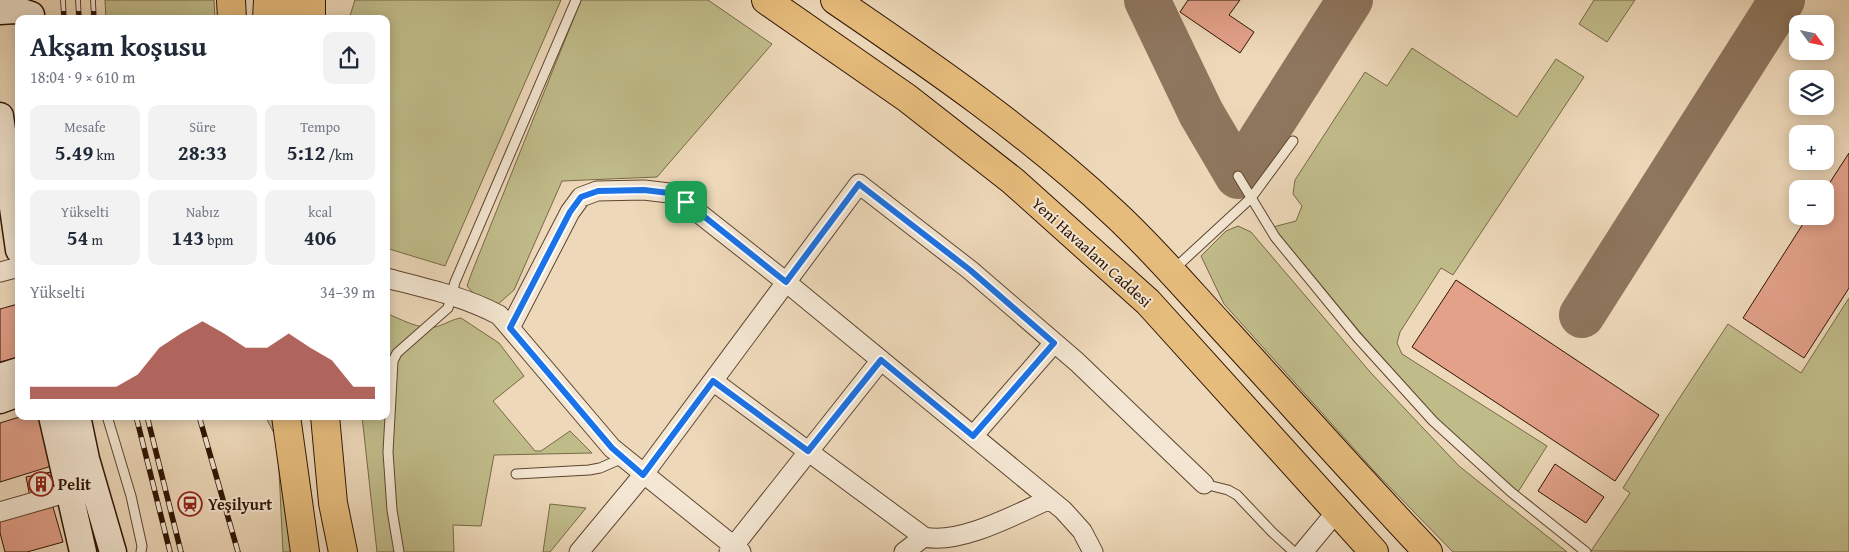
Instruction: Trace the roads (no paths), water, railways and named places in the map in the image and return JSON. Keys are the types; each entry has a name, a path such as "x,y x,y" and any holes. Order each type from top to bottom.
{"main road":[{"path":"231,0 232,15"},
{"path":"267,15 268,0"},
{"name":"Yeni Havaalanı Caddesi","path":"766,0 907,98 1028,193 1148,302 1374,552"},
{"path":"835,0 919,57 1048,155 1115,214 1171,272 1428,552"},
{"path":"0,11 30,11"},
{"path":"0,116 15,222"},
{"path":"0,377 15,372"},
{"path":"0,400 15,394"},
{"path":"53,420 83,552"},
{"path":"78,420 86,459 113,552"},
{"path":"287,420 305,552"},
{"path":"303,420 318,552"},
{"path":"325,420 333,503 343,552"},
{"path":"342,420 353,552"},
{"path":"1337,511 1365,485"}],"street":[{"path":"580,552 643,475 859,184 970,270 1054,343 1204,484"},
{"path":"510,328 574,206 581,197 598,191 644,190 669,193 686,202 786,282 1063,510 1082,531 1093,552"},
{"path":"0,272 15,268"},
{"path":"390,279 452,295 482,306 499,315 612,448 734,550 808,451 881,360"},
{"path":"973,436 1054,343"},
{"path":"713,381 924,537 951,545 967,534 1050,499"},
{"path":"0,512 68,492"},
{"path":"1303,552 1337,511"},
{"path":"904,552 924,537"}],"lane":[{"path":"390,416 393,361 397,353 448,308 455,282 576,0"},
{"path":"1171,272 1252,198 1293,141"},
{"path":"1238,176 1275,236 1357,337 1433,421 1511,492 1586,552"},
{"path":"108,420 132,496 142,546 141,552"},
{"path":"390,420 388,452 392,510 399,552"},
{"path":"516,474 589,470 600,468 623,458"},
{"path":"1204,484 1228,490 1237,495 1294,552"}],"railway":[{"path":"63,0 64,15"},
{"path":"78,0 79,15"},
{"path":"93,0 94,15"},
{"path":"137,420 170,552"},
{"path":"148,420 181,552"},
{"path":"200,420 238,552"}],"place":[{"name":"Pelit","path":"41,484"},
{"name":"Yeşilyurt","path":"190,504"}]}
